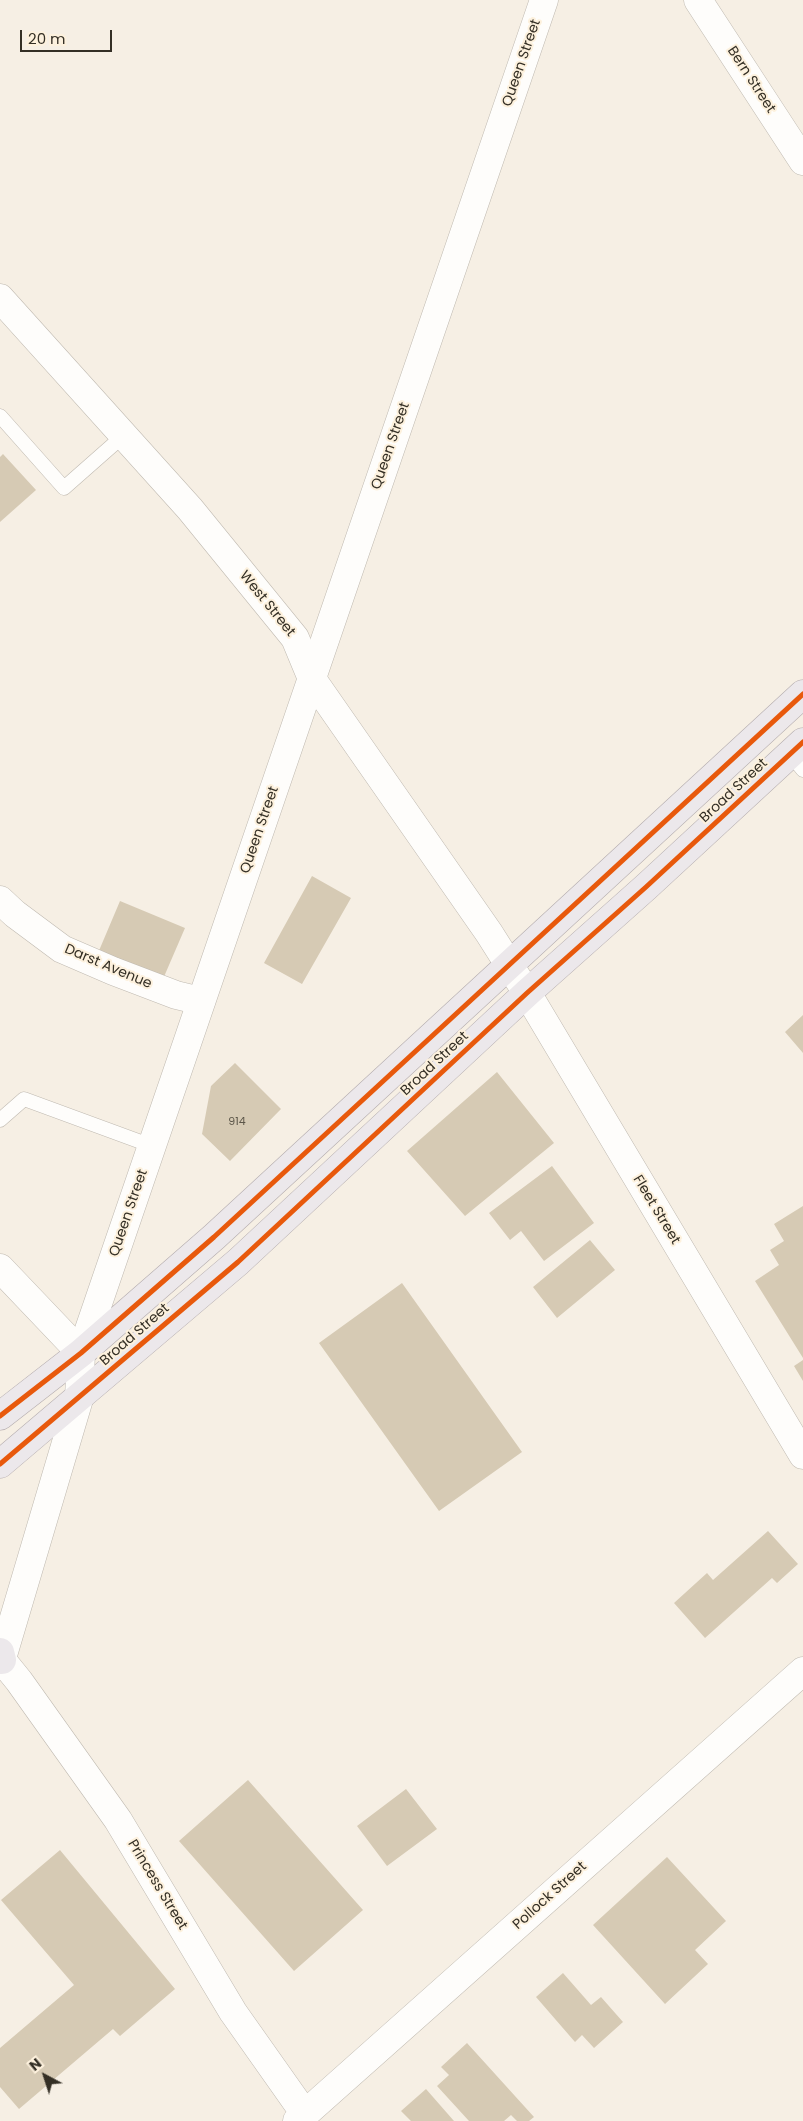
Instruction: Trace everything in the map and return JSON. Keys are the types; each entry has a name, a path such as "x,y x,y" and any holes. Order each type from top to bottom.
{"main road":[{"name":"Broad Street","path":"0,1416 81,1352 214,1236 803,694"},
{"name":"Broad Street","path":"0,1464 79,1399 238,1262 527,993 799,755"}],"street":[{"name":"Bern Street","path":"698,0 803,161"},
{"name":"Queen Street","path":"1,1659 79,1399 81,1352 545,1"},
{"name":"West Street","path":"0,298 190,509 295,638 312,679 509,965"},
{"name":"Darst Avenue","path":"0,900 15,914 62,949 176,995 201,1001"},
{"name":"Fleet Street","path":"509,965 803,1456"},
{"path":"0,1268 81,1352"},
{"name":"Princess Street","path":"1,1659 118,1820 233,2012 301,2117"},
{"name":"Pollock Street","path":"301,2117 803,1671"}],"lane":[{"path":"0,416 64,488 123,436"},
{"path":"0,1120 24,1099 152,1146"}],"building":[{"path":"3,454 36,490 0,522 0,457"},
{"path":"312,876 351,898 302,984 264,963"},
{"path":"120,901 185,928 163,979 98,953"},
{"path":"803,1015 803,1053 785,1032"},
{"path":"235,1063 281,1109 230,1161 202,1134 211,1086"},
{"path":"497,1072 554,1143 465,1216 407,1151"},
{"path":"552,1166 594,1223 544,1261 521,1231 510,1240 489,1213"},
{"path":"803,1206 803,1358 755,1281 779,1265 770,1250 784,1241 774,1224"},
{"path":"590,1240 615,1270 557,1318 533,1287"},
{"path":"402,1283 522,1452 439,1511 319,1343"},
{"path":"803,1360 803,1381 794,1366"},
{"path":"768,1531 798,1564 777,1583 772,1578 705,1638 674,1603 707,1573 713,1580"},
{"path":"248,1780 363,1910 294,1971 179,1841"},
{"path":"406,1789 437,1829 387,1866 357,1826"},
{"path":"60,1850 175,1989 120,2036 113,2029 19,2109 0,2087 0,2048 74,1985 1,1900"},
{"path":"667,1857 726,1921 695,1950 708,1964 665,2004 593,1925"},
{"path":"563,1973 591,2005 601,1997 623,2022 594,2048 582,2035 575,2042 536,1997"},
{"path":"467,2043 534,2117 529,2121 517,2121 511,2115 504,2121 469,2121 437,2086 449,2075 441,2067"},
{"path":"426,2089 454,2121 411,2121 401,2111"}],"cycle path":[{"path":"0,1416 81,1353 214,1237 803,694"},
{"path":"0,1464 238,1262 527,993 646,887 803,742"}]}
